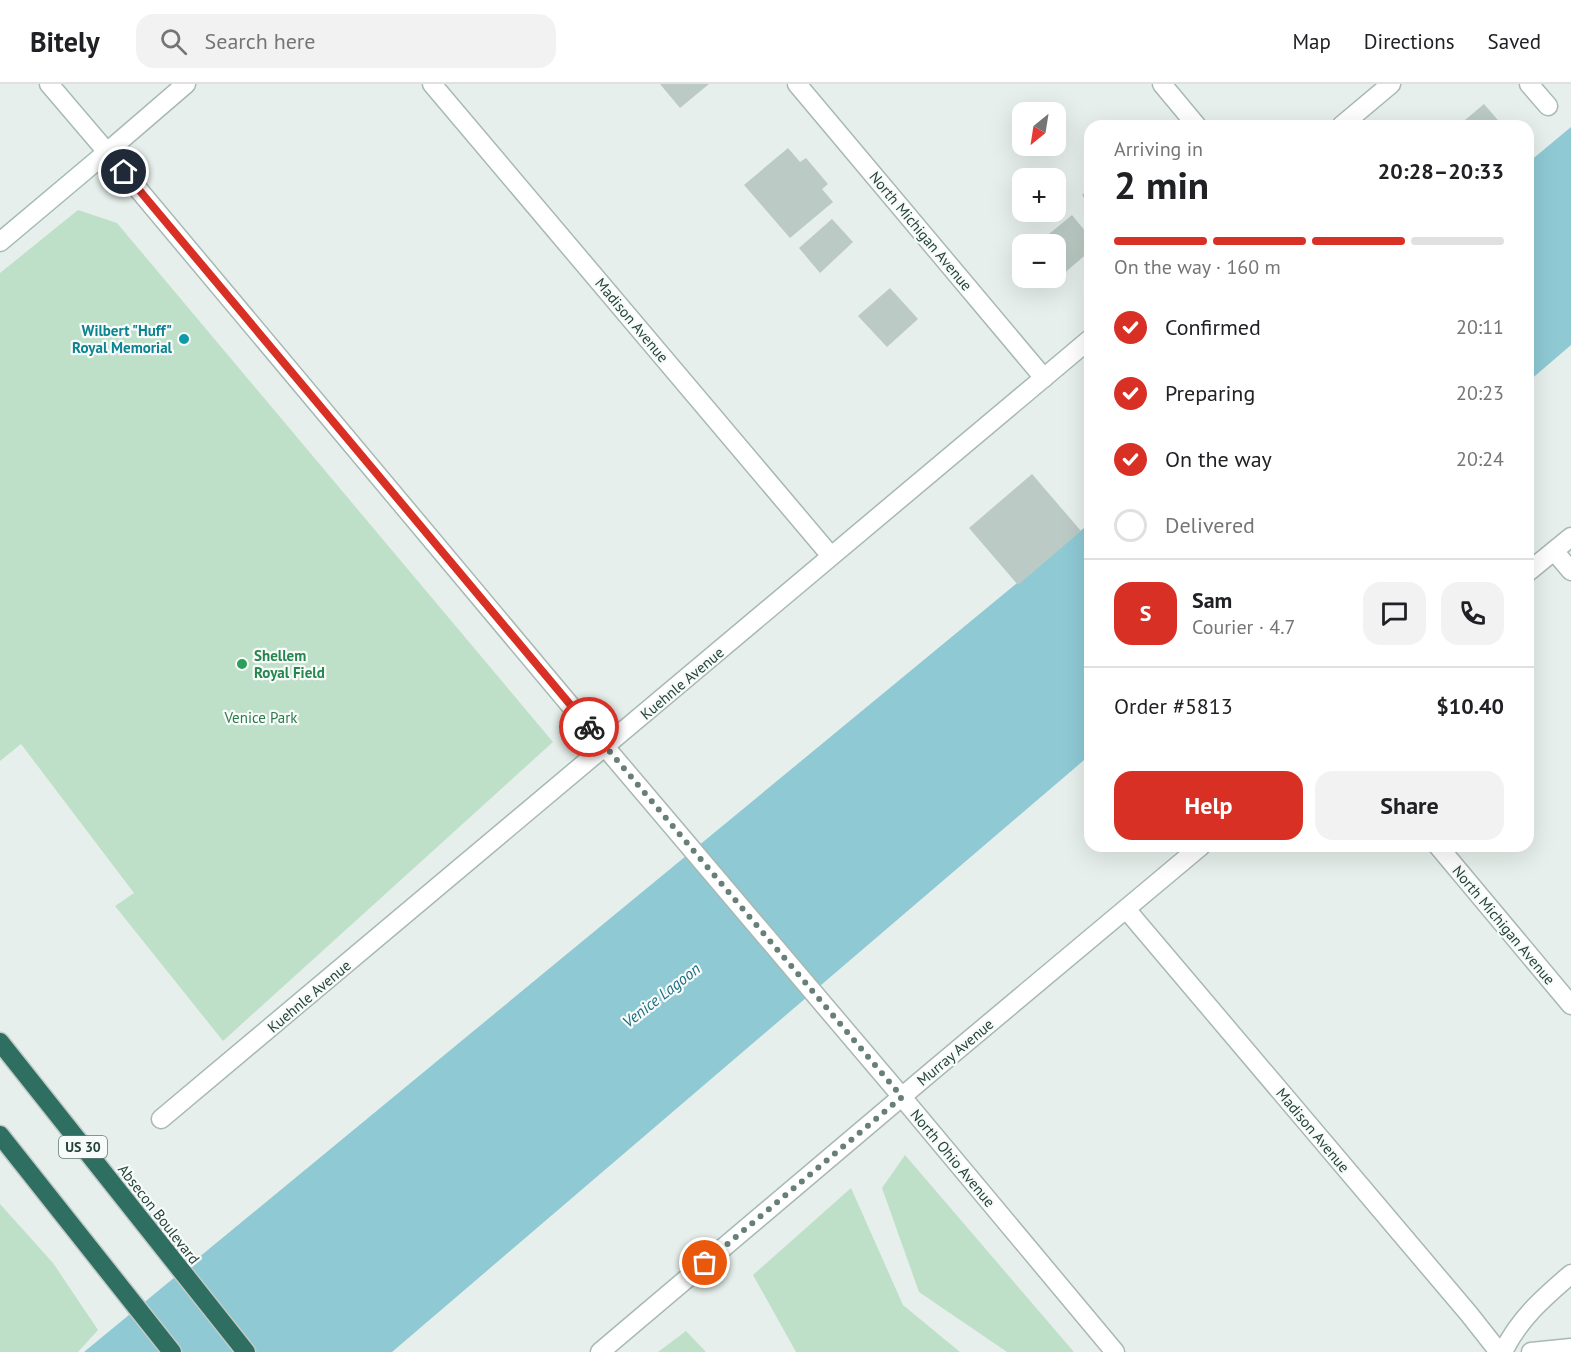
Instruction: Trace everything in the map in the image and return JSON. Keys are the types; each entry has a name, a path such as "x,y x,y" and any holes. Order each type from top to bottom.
{"highway":[{"name":"Absecon Boulevard","path":"0,1042 246,1352"},
{"path":"0,1135 172,1352"}],"street":[{"name":"North Ohio Avenue","path":"50,84 1115,1352"},
{"path":"0,242 186,84"},
{"name":"Madison Avenue","path":"432,84 831,556"},
{"name":"North Michigan Avenue","path":"797,84 1044,378"},
{"path":"1162,84 1192,120"},
{"path":"1348,120 1391,84"},
{"path":"1529,84 1548,106"},
{"name":"Kuehnle Avenue","path":"161,1119 606,748 1084,344"},
{"path":"1534,567 1571,537"},
{"path":"1554,551 1571,571"},
{"name":"Murray Avenue","path":"600,1352 1194,852"},
{"name":"North Michigan Avenue","path":"1443,852 1571,1005"},
{"name":"Madison Avenue","path":"1126,909 1501,1352"},
{"path":"1501,1352 1525,1316 1571,1274"},
{"path":"1531,1352 1571,1348"}],"green space":[{"name":"Venice Park","path":"78,210 117,223 553,742 223,1041 115,906 134,893 21,744 0,761 0,273"},
{"path":"905,1155 1074,1352 1007,1352 919,1292 882,1188"},
{"path":"851,1188 903,1305 960,1352 796,1352 753,1275"},
{"path":"0,1204 53,1263 98,1330 78,1352 0,1352"},
{"path":"686,1331 706,1352 658,1352"}],"water":[{"path":"1571,127 1571,345 1534,377 1534,158"},
{"name":"Venice Lagoon","path":"1084,528 1084,760 392,1352 84,1352"}],"building":[{"path":"660,84 709,84 680,108"},
{"path":"1484,104 1498,120 1465,120"},
{"path":"788,148 800,162 806,158 828,184 822,189 833,202 790,238 744,185"},
{"path":"1072,215 1084,230 1084,256 1066,272 1066,234 1049,234"},
{"path":"832,219 853,242 820,273 799,248"},
{"path":"890,288 918,319 887,347 858,316"},
{"path":"1032,474 1081,531 1018,585 969,528"}],"way so far":[{"path":"589,727 902,1097 705,1263"}],"place":[{"name":"Wilbert \"Huff\" Royal Memorial","path":"184,339"},
{"name":"Shellem Royal Field","path":"242,664"}],"route":[{"path":"124,172 589,727"}]}
